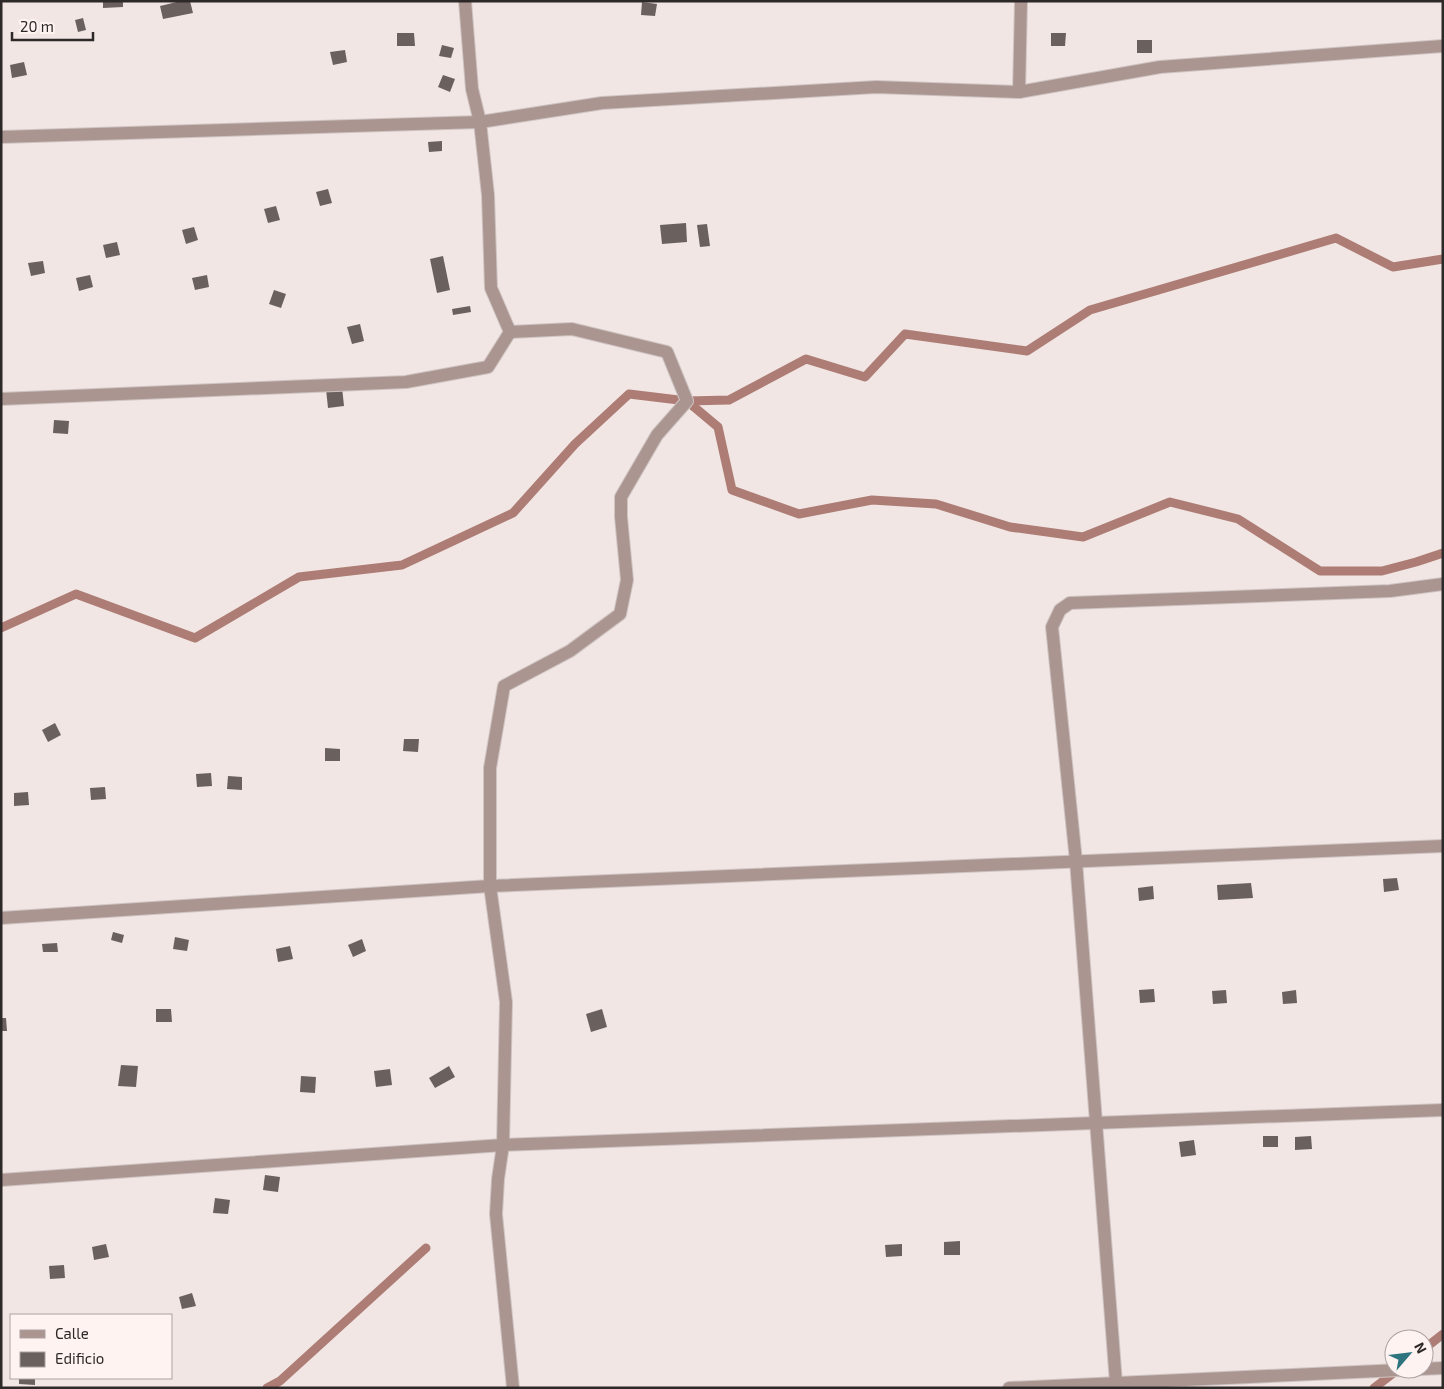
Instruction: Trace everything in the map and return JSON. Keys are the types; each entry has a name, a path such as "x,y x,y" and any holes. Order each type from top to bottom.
{"street":[{"path":"465,1 472,89 480,122 488,196 491,288 510,332"},
{"path":"1019,92 1021,1"},
{"path":"1,137 480,122 602,103 876,87 1019,92 1160,67 1443,46"},
{"path":"510,332 572,329 667,352 687,401 657,436 621,496 627,580 620,614 570,651 504,686 490,768 490,886 506,1002 503,1145 498,1179 496,1214 513,1388"},
{"path":"1,399 406,382 488,367 510,332"},
{"path":"1116,1383 1076,861 1052,627 1060,610 1070,603 1390,591 1443,584"},
{"path":"1,918 490,886 1443,846"},
{"path":"1,1180 503,1145 1443,1110"},
{"path":"1009,1388 1443,1368"}],"building":[{"path":"103,1 123,1 123,7 103,8"},
{"path":"190,1 193,13 163,19 160,6"},
{"path":"642,2 657,4 655,16 641,15"},
{"path":"83,18 86,30 78,32 75,20"},
{"path":"397,33 414,33 415,46 397,46"},
{"path":"1051,33 1066,33 1065,46 1051,46"},
{"path":"1137,40 1152,40 1152,53 1137,53"},
{"path":"442,45 454,48 451,58 439,56"},
{"path":"345,50 347,62 333,65 330,52"},
{"path":"24,62 27,75 12,78 10,65"},
{"path":"443,75 455,79 450,92 438,87"},
{"path":"442,141 442,151 429,152 428,142"},
{"path":"328,189 332,203 320,206 316,192"},
{"path":"276,206 280,220 268,223 264,209"},
{"path":"686,223 687,242 662,244 660,225"},
{"path":"707,224 710,246 700,247 697,225"},
{"path":"194,227 198,240 186,244 182,230"},
{"path":"117,242 120,255 106,258 103,245"},
{"path":"443,256 450,290 437,293 430,259"},
{"path":"43,261 45,273 31,276 28,263"},
{"path":"90,275 93,287 79,291 76,278"},
{"path":"207,275 209,287 195,290 192,278"},
{"path":"274,290 286,294 281,308 269,304"},
{"path":"470,306 471,312 453,315 452,309"},
{"path":"360,324 364,341 352,344 347,327"},
{"path":"342,387 344,406 328,408 326,389"},
{"path":"54,420 69,421 68,434 53,433"},
{"path":"55,723 61,735 48,742 42,730"},
{"path":"404,739 419,739 418,752 403,751"},
{"path":"325,748 340,749 340,761 325,761"},
{"path":"211,773 212,786 197,787 196,774"},
{"path":"228,776 242,777 242,790 227,789"},
{"path":"105,787 106,799 91,800 90,788"},
{"path":"28,792 29,805 14,806 14,793"},
{"path":"1397,878 1399,890 1384,892 1383,879"},
{"path":"1251,883 1253,898 1218,900 1217,885"},
{"path":"1153,886 1154,899 1139,901 1138,888"},
{"path":"113,932 124,935 122,943 111,940"},
{"path":"175,937 189,940 187,951 173,949"},
{"path":"362,939 366,951 353,957 348,945"},
{"path":"57,943 58,952 43,952 42,944"},
{"path":"290,946 293,959 278,962 276,949"},
{"path":"1154,989 1155,1002 1140,1003 1139,990"},
{"path":"1226,990 1227,1003 1213,1004 1212,991"},
{"path":"1296,990 1297,1003 1283,1004 1282,992"},
{"path":"156,1009 171,1009 172,1022 156,1022"},
{"path":"602,1009 607,1027 591,1032 586,1014"},
{"path":"1,1018 6,1018 7,1031 1,1031"},
{"path":"121,1065 138,1066 136,1087 118,1086"},
{"path":"449,1066 455,1077 435,1088 429,1078"},
{"path":"390,1069 392,1085 376,1087 374,1071"},
{"path":"301,1076 316,1077 315,1093 300,1092"},
{"path":"1263,1136 1278,1136 1278,1147 1263,1147"},
{"path":"1311,1136 1312,1149 1295,1150 1295,1137"},
{"path":"1194,1140 1196,1155 1181,1157 1179,1142"},
{"path":"265,1175 280,1177 278,1192 263,1190"},
{"path":"215,1198 230,1200 228,1214 213,1213"},
{"path":"960,1241 960,1255 944,1255 944,1242"},
{"path":"106,1244 109,1257 94,1260 92,1247"},
{"path":"902,1244 902,1256 886,1257 885,1245"},
{"path":"64,1265 65,1278 50,1279 49,1266"},
{"path":"192,1293 196,1306 182,1309 179,1297"},
{"path":"19,1379 35,1379 35,1385 19,1384"}],"waterway":[{"path":"1,628 76,594 195,638 299,577 402,565 513,513 575,444 629,394 687,401 729,400 806,359 865,377 905,334 1027,351 1090,310 1336,238 1393,267 1443,259"},
{"path":"687,401 718,427 732,490 799,514 872,500 936,504 1010,527 1083,537 1170,502 1238,519 1320,571 1382,571 1443,553"},
{"path":"267,1388 280,1381 426,1248"},
{"path":"1434,1341 1443,1334"},
{"path":"1374,1388 1386,1379"}]}
